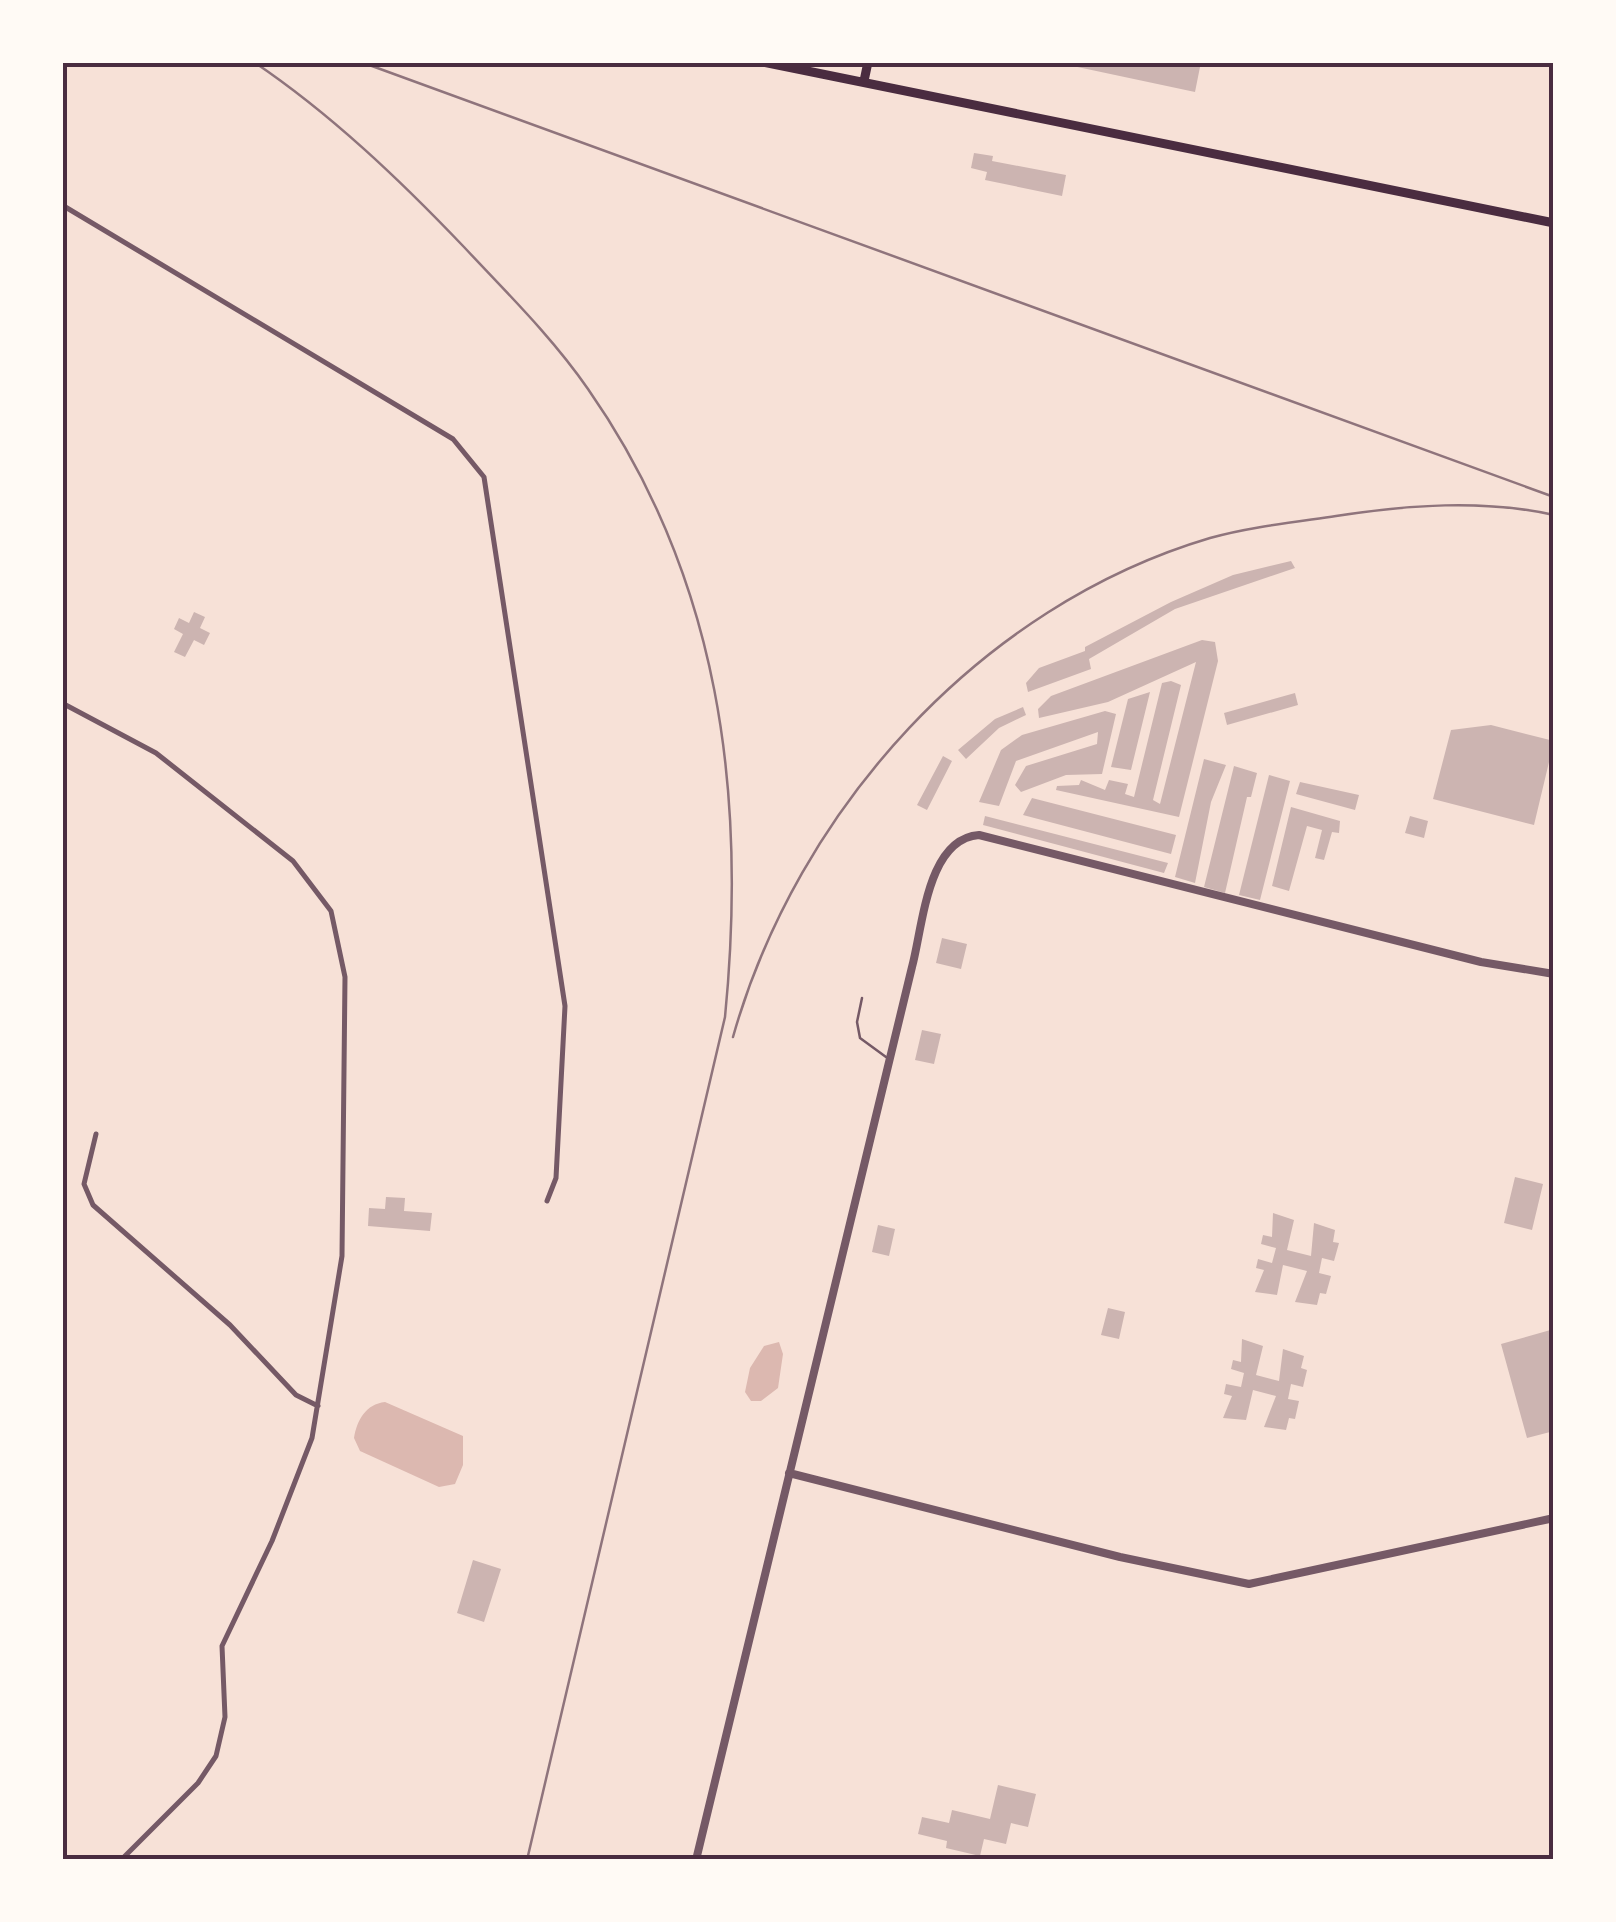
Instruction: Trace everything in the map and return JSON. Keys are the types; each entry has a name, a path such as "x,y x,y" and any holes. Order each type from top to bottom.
{"main road":[{"path":"762,62 1113,136 1554,222"},
{"path":"864,82 868,62"}],"street":[{"path":"62,205 452,439 481,469 515,653 565,1006 556,1178 547,1200"},
{"path":"62,702 156,753 227,806 304,872 335,922 345,977 344,1216 318,1406 298,1481 222,1646 225,1717 216,1756 198,1783 120,1860"},
{"path":"696,1860 890,1060 942,860 955,841 979,835 1481,962 1554,974"},
{"path":"96,1134 84,1184 93,1205 230,1325 296,1395 318,1406"},
{"path":"789,1473 1120,1557 1249,1584 1554,1518"}],"lane":[{"path":"862,998 856,1022 860,1038 890,1060"}],"shaded area":[{"path":"779,1342 783,1354 778,1388 761,1401 751,1401 745,1392 750,1368 764,1346"},
{"path":"385,1402 463,1436 463,1465 455,1484 439,1487 360,1451 354,1438 360,1419 373,1406"}],"building":[{"path":"1054,62 1201,62 1195,92"},
{"path":"974,153 993,156 992,161 1066,175 1062,196 985,180 987,172 971,168"},
{"path":"1291,561 1295,568 1175,609 1089,659 1091,669 1028,692 1026,683 1039,668 1085,651 1085,647 1171,602 1233,575"},
{"path":"194,612 205,617 200,628 210,633 204,645 194,640 185,657 174,652 183,634 174,629 179,618 189,623"},
{"path":"1202,640 1215,642 1218,661 1179,817 1056,790 1057,786 1079,785 1081,780 1105,790 1109,780 1128,784 1125,794 1134,797 1162,683 1171,681 1181,685 1153,800 1160,804 1196,662 1108,702 1039,718 1038,709 1051,696"},
{"path":"1150,692 1131,770 1111,767 1128,699"},
{"path":"1295,693 1298,705 1227,725 1224,713"},
{"path":"1023,707 1026,715 999,728 966,759 958,750 995,719"},
{"path":"1105,711 1116,714 1102,774 1066,775 1021,792 1015,785 1026,766 1097,744 1098,732 1016,761 999,806 979,802 1001,750 1022,735"},
{"path":"1491,725 1554,741 1534,825 1433,799 1451,730"},
{"path":"943,756 952,761 927,810 917,805"},
{"path":"1204,759 1226,765 1211,802 1195,883 1175,877"},
{"path":"1234,766 1257,773 1251,797 1247,797 1225,893 1204,887"},
{"path":"1269,775 1290,781 1260,900 1239,895"},
{"path":"1300,782 1359,795 1355,810 1296,794"},
{"path":"1032,798 1176,835 1171,854 1023,815"},
{"path":"1291,807 1340,821 1339,833 1332,832 1324,860 1315,858 1322,830 1307,826 1289,891 1272,886"},
{"path":"985,816 1168,863 1164,873 983,825"},
{"path":"1410,816 1428,821 1424,838 1405,833"},
{"path":"942,938 967,944 961,969 936,963"},
{"path":"922,1030 941,1034 934,1064 915,1060"},
{"path":"1515,1177 1543,1184 1532,1230 1504,1223"},
{"path":"386,1197 405,1198 404,1211 432,1213 430,1231 368,1226 369,1208 385,1209"},
{"path":"1273,1213 1294,1220 1287,1250 1311,1256 1314,1223 1335,1230 1333,1242 1339,1243 1334,1261 1322,1258 1319,1273 1331,1276 1326,1294 1320,1293 1317,1305 1295,1302 1307,1271 1283,1265 1277,1295 1255,1292 1264,1270 1256,1268 1258,1259 1272,1263 1276,1248 1261,1244 1263,1235 1272,1237"},
{"path":"878,1225 895,1229 889,1256 872,1252"},
{"path":"1108,1308 1125,1312 1119,1339 1101,1335"},
{"path":"1554,1329 1554,1431 1527,1438 1501,1344"},
{"path":"1242,1339 1263,1346 1256,1375 1279,1381 1283,1349 1304,1356 1301,1368 1307,1370 1303,1387 1291,1384 1288,1399 1299,1401 1295,1419 1289,1418 1286,1430 1264,1427 1276,1396 1253,1390 1246,1420 1223,1418 1232,1396 1224,1394 1226,1384 1241,1387 1244,1373 1231,1369 1233,1360 1241,1362"},
{"path":"473,1560 501,1569 484,1622 457,1613"},
{"path":"998,1785 1036,1794 1028,1827 1011,1823 1006,1844 984,1839 980,1856 946,1848 947,1841 918,1834 922,1817 949,1823 952,1810 990,1819"}],"railway":[{"path":"254,62 310,103 390,173 513,298 588,389 633,461 668,535 695,612 714,690 726,770 731,851 725,1017 527,1860"},
{"path":"361,62 1554,497"},
{"path":"733,1037 762,953 802,873 851,797 909,728 975,666 1047,613 1126,570 1210,538 1240,531 1418,507 1472,505 1554,515"}]}
